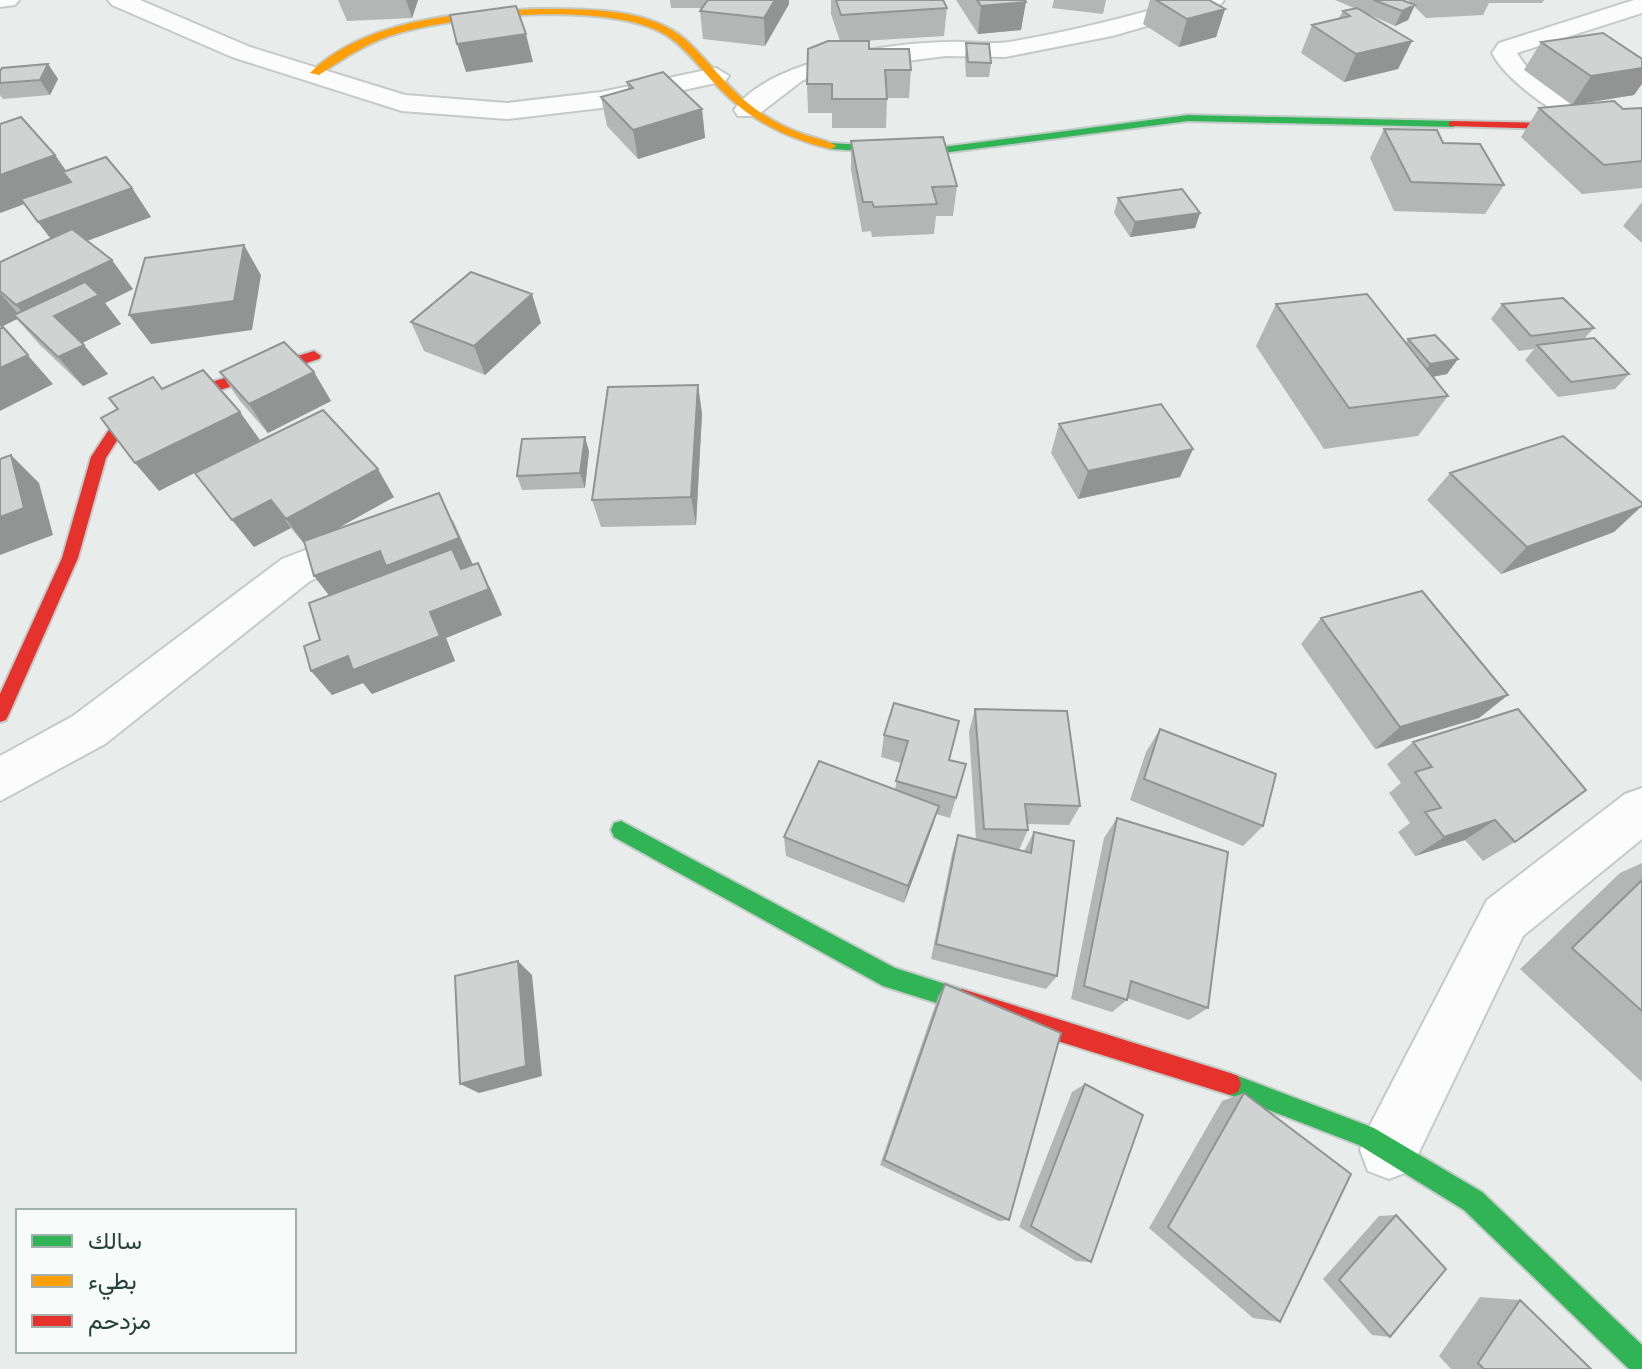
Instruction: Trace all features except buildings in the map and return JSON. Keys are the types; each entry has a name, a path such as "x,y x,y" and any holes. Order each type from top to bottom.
{"street":[{"path":"0,0 7,0"},
{"path":"120,0 241,52 402,103 507,111 601,100 716,76"},
{"path":"747,110 794,75 845,62 945,49 1005,50 1112,29 1212,0"},
{"path":"1642,5 1508,48 1504,53 1506,61 1521,76 1553,98 1642,144"},
{"path":"315,73 361,45 396,31 456,17 570,8 647,19 666,30 716,76 747,110 803,140 889,154 1199,118 1609,128"},
{"path":"0,714 70,558 99,457 113,435 137,414 154,405 314,356"},
{"path":"0,780 89,730 296,570 404,526"},
{"path":"1389,1150 1505,918 1642,810"},
{"path":"621,830 891,978 1254,1091 1366,1136 1473,1201 1642,1363"}],"traffic: fast":[{"path":"831,146 927,152 1188,118 1453,124"},
{"path":"621,830 891,978 962,1000"},
{"path":"1230,1084 1366,1136 1473,1201 1642,1363"}],"traffic: slow":[{"path":"315,73 364,43 423,24 532,12 606,15 639,21 672,34 725,89 766,121 797,136 831,146"}],"traffic: jam":[{"path":"1453,124 1588,127"},
{"path":"0,714 70,558 99,457 113,435 154,405 314,356"},
{"path":"962,1000 1230,1084"}]}
